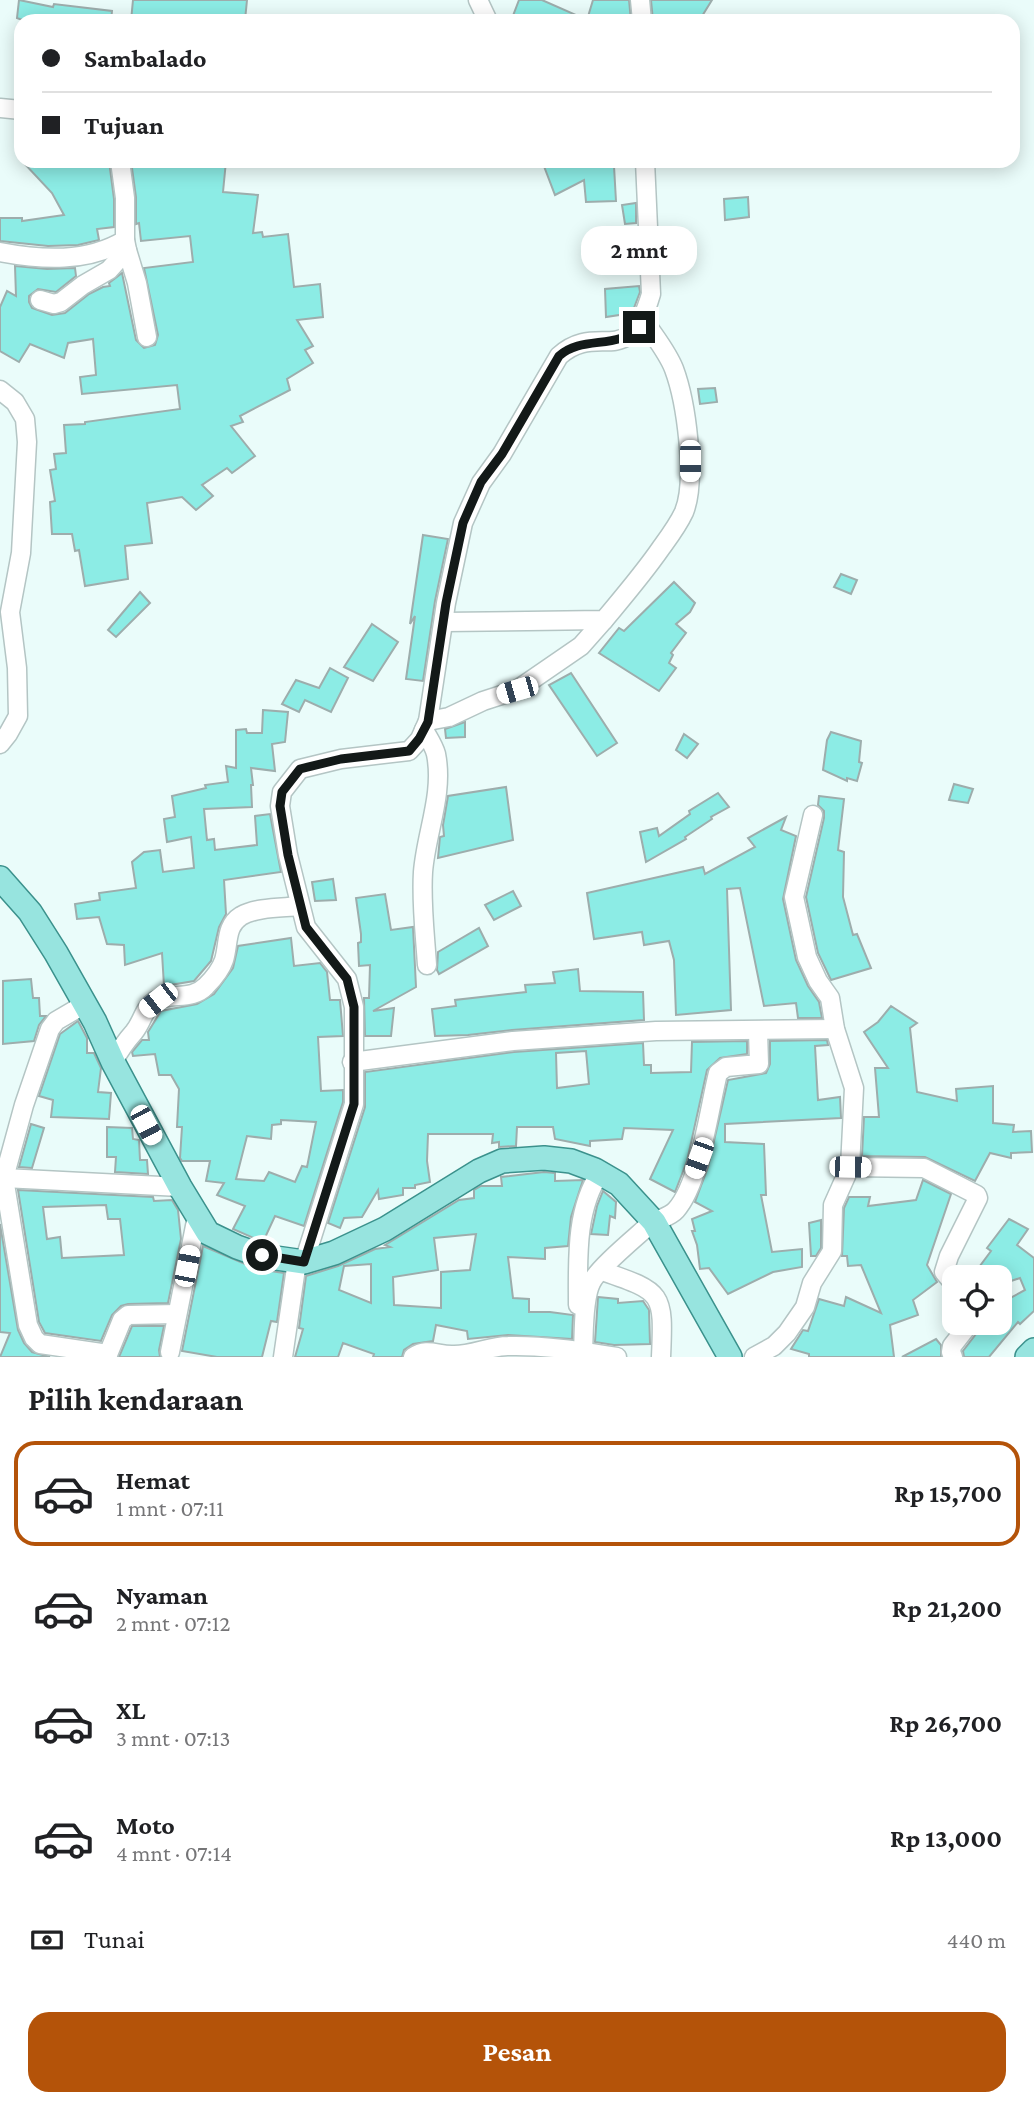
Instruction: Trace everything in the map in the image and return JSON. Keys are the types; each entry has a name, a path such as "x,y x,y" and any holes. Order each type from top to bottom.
{"main road":[{"path":"0,878 30,912 85,1004 180,1187 208,1233 262,1255 301,1262 334,1253 374,1234 479,1171 502,1161 544,1158 571,1161 619,1184 654,1222 730,1357"},
{"path":"1027,1357 1034,1350"}],"street":[{"path":"121,168 126,245 147,337"},
{"path":"283,1357 301,1262 354,1104 354,1007 347,979 306,927 280,806 282,792 300,769 341,759 409,751 426,726 463,523 481,482 502,454 559,356 568,348 580,345 624,340 643,319 651,294 645,168"},
{"path":"0,252 46,259 85,256 126,245"},
{"path":"40,300 54,304 61,302 109,270 126,245"},
{"path":"426,726 483,701 517,690 581,646 626,596 684,511 690,479 690,443 678,383 673,366 643,319"},
{"path":"0,390 15,402 25,419 27,442 21,553 10,612 17,668 18,716 0,744"},
{"path":"444,622 604,620"},
{"path":"426,726 435,752 438,778 423,872 427,965"},
{"path":"754,1357 774,1346 787,1334 806,1307 812,1283 832,1251 833,1205 850,1167 853,1088 835,1029 830,998 818,981 807,957 794,897 813,815"},
{"path":"113,1062 127,1037 135,1031 145,1009 158,1000 196,994 217,974 224,960 230,929 236,920 251,912 300,906"},
{"path":"85,1004 56,1021 50,1029 6,1163 4,1178 28,1325 40,1344 108,1356 121,1320 128,1315 177,1314"},
{"path":"352,1062 513,1041 656,1031 835,1029"},
{"path":"577,1353 591,1283 654,1222 674,1212 687,1190 707,1129 718,1073 726,1067 757,1065 761,1062 758,1031"},
{"path":"850,1167 924,1168 977,1195 978,1198 947,1265"},
{"path":"577,1353 579,1252 584,1209 587,1195 600,1173"},
{"path":"4,1178 180,1187"},
{"path":"170,1352 197,1216"},
{"path":"602,1271 639,1284 654,1293 661,1306 662,1357"},
{"path":"953,1357 952,1346 961,1335"},
{"path":"413,1357 430,1350 450,1356 510,1346 617,1357"}],"building":[{"path":"19,0 53,7 54,4 112,11 112,14 17,14"},
{"path":"133,0 247,0 246,14 132,14"},
{"path":"519,0 542,0 574,14 514,14"},
{"path":"593,0 629,0 630,14 589,14"},
{"path":"651,0 712,0 703,14 652,14"},
{"path":"29,168 110,168 114,227 97,229 99,240 78,245 48,246 0,241 0,218 22,218 22,221 64,215 52,193"},
{"path":"132,168 225,168 223,192 258,195 253,233 262,232 263,237 288,234 294,287 320,284 323,317 297,320 313,346 305,350 313,363 287,379 290,390 240,416 243,422 231,426 255,456 232,473 227,468 202,485 213,496 196,510 182,497 147,503 152,543 125,546 128,579 85,586 79,550 75,551 72,534 52,534 50,502 55,501 50,470 56,469 54,454 66,453 64,425 180,409 177,385 82,394 80,377 96,375 93,339 68,343 64,358 30,344 19,362 0,351 0,307 7,291 16,296 15,266 75,268 76,276 56,292 38,289 29,296 32,308 52,315 65,313 89,294 110,286 109,283 122,273 136,340 144,348 155,345 158,335 144,268 193,262 190,236 141,241 139,223 136,224"},
{"path":"545,168 614,168 616,201 586,202 584,180 555,195"},
{"path":"748,197 749,217 725,220 724,199"},
{"path":"636,203 636,223 625,224 622,205"},
{"path":"639,286 640,292 632,313 606,317 605,289"},
{"path":"715,388 717,402 700,404 698,389"},
{"path":"423,535 448,539 423,681 406,679 415,616 410,624"},
{"path":"841,574 857,580 851,594 834,587"},
{"path":"674,582 695,603 690,612 676,624 686,633 671,653 673,655 669,663 676,668 659,691 599,653 619,628 624,631"},
{"path":"140,592 150,603 116,637 108,630"},
{"path":"372,624 398,642 373,681 344,667"},
{"path":"330,668 348,678 331,712 305,700 299,712 282,704 296,680 319,688"},
{"path":"571,673 617,743 597,756 549,685"},
{"path":"263,710 288,712 285,742 272,744 275,771 251,768 252,807 204,809 207,840 214,839 215,850 257,845 255,816 270,814 281,872 224,880 226,914 219,927 211,961 194,981 164,986 162,953 125,965 124,945 107,944 99,917 77,919 75,904 100,900 99,893 136,888 132,862 144,852 160,850 163,872 194,868 191,837 167,842 164,819 175,817 172,796 206,788 205,785 228,782 226,766 236,768 236,730 246,729 247,733 262,733"},
{"path":"465,722 465,737 446,738 445,729"},
{"path":"831,732 861,741 859,762 862,763 857,781 847,778 847,781 823,770 827,740"},
{"path":"684,734 698,744 687,758 676,750"},
{"path":"954,784 973,789 968,803 949,800"},
{"path":"506,787 513,840 438,858 440,837 444,836 448,796"},
{"path":"718,793 729,807 711,817 712,819 685,837 686,839 646,862 640,832 657,828 659,836 690,814 689,811"},
{"path":"819,796 844,799 838,850 844,852 843,897 853,935 857,934 871,968 831,980 818,953 806,897 824,818 824,811 818,805"},
{"path":"786,817 781,830 796,836 783,899 796,960 819,1002 822,1018 798,1018 796,1003 764,1006 740,888 727,889 731,1010 676,1015 674,960 669,941 644,945 642,932 594,939 587,893 703,867 705,874 755,847 748,838"},
{"path":"333,879 336,900 315,901 312,882"},
{"path":"513,891 521,906 494,920 485,905"},
{"path":"385,894 391,930 413,927 416,987 373,1011 394,1008 391,1036 365,1036 364,998 369,998 370,965 359,966 358,943 361,942 361,934 356,898"},
{"path":"479,928 488,946 439,974 438,952"},
{"path":"291,938 294,966 320,963 327,972 330,1000 340,1000 343,1036 318,1037 321,1091 343,1090 343,1102 304,1226 275,1216 263,1242 233,1229 245,1206 217,1195 224,1183 206,1181 210,1161 182,1161 182,1127 177,1127 179,1089 171,1075 159,1075 155,1054 133,1056 132,1052 142,1040 149,1040 148,1032 161,1011 197,1004 214,994 233,968 238,946","holes":["281,1120 316,1122 307,1167 302,1166 295,1182 269,1172 264,1181 236,1179 247,1136 271,1139 272,1125 281,1124"]},
{"path":"578,969 580,991 643,992 644,1020 435,1036 432,1009 456,1006 455,1000 526,992 525,985 555,983 553,972"},
{"path":"31,979 33,998 39,998 40,1016 46,1016 39,1025 34,1041 3,1044 3,981"},
{"path":"891,1006 917,1023 910,1028 917,1092 957,1101 956,1089 993,1086 993,1123 1014,1125 1013,1132 1031,1131 1032,1152 1011,1153 1011,1158 990,1153 975,1181 925,1157 862,1156 864,1117 879,1117 875,1068 888,1068 864,1032 878,1022"},
{"path":"78,1021 87,1038 87,1053 94,1053 101,1068 98,1092 111,1093 109,1119 51,1117 53,1100 39,1096 60,1034"},
{"path":"827,1040 828,1045 815,1046 818,1100 840,1097 841,1118 725,1124 725,1142 764,1144 766,1195 761,1195 772,1252 802,1249 802,1267 773,1272 728,1294 709,1268 700,1269 692,1219 712,1211 695,1202 708,1167 728,1080 766,1073 770,1064 770,1041"},
{"path":"747,1041 747,1054 720,1058 707,1070 687,1161 675,1192 650,1179 673,1130 624,1128 622,1139 590,1141 590,1146 555,1139 553,1127 517,1127 516,1146 499,1147 499,1142 492,1143 493,1134 428,1134 427,1161 430,1182 415,1185 415,1188 403,1188 403,1195 379,1199 378,1190 362,1217 344,1218 340,1228 328,1223 365,1107 365,1072 514,1052 643,1043 644,1065 651,1065 651,1073 691,1072 692,1042","holes":["586,1051 589,1084 557,1088 556,1053"]},
{"path":"31,1124 44,1128 32,1168 19,1167"},
{"path":"107,1127 132,1128 133,1139 139,1140 140,1160 147,1160 148,1174 115,1172 116,1157 107,1157"},
{"path":"544,1172 555,1173 555,1181 583,1180 571,1217 568,1246 545,1248 545,1259 508,1257 513,1298 529,1299 529,1312 573,1315 572,1339 508,1335 468,1339 467,1331 436,1325 433,1341 413,1344 404,1350 402,1357 373,1357 374,1354 343,1343 338,1357 295,1357 303,1329 299,1328 306,1276 338,1266 375,1249 390,1247 385,1245 459,1200 474,1198 474,1190 481,1186 502,1186 501,1177","holes":["476,1234 470,1270 441,1272 441,1308 394,1305 393,1277 438,1270 434,1238","371,1264 371,1303 339,1290 344,1266"]},
{"path":"923,1180 951,1194 927,1265 937,1282 913,1300 918,1315 890,1325 894,1357 809,1357 809,1354 791,1349 803,1330 808,1331 819,1299 844,1306 846,1297 881,1313 861,1265 848,1266 847,1256 842,1256 844,1208 849,1197 870,1197 868,1206 916,1200"},
{"path":"18,1190 153,1197 154,1201 172,1200 178,1210 181,1239 168,1303 121,1306 112,1315 101,1341 45,1333 39,1322","holes":["106,1205 108,1219 120,1219 124,1255 62,1258 60,1237 47,1239 43,1207"]},
{"path":"603,1191 616,1202 615,1218 610,1216 608,1235 591,1234 597,1206"},
{"path":"1009,1219 1028,1229 1017,1245 1034,1258 1034,1311 1012,1329 1012,1297 1025,1290 1020,1278 1012,1281 1012,1265 981,1265 991,1251 987,1248"},
{"path":"821,1220 821,1248 816,1256 811,1256 809,1223"},
{"path":"0,1224 18,1330 32,1352 50,1357 0,1357 10,1333 0,1332"},
{"path":"203,1246 257,1269 284,1273 277,1322 271,1321 262,1357 217,1357 182,1351"},
{"path":"598,1297 618,1299 618,1303 643,1301 649,1310 650,1344 614,1345 595,1342"},
{"path":"132,1326 164,1326 160,1357 119,1357"},
{"path":"975,1335 1007,1335 989,1357 964,1357 963,1351"},
{"path":"936,1339 941,1345 941,1357 902,1357"}],"route":[{"path":"262,1255 304,1262 354,1104 354,1007 347,979 306,927 288,855 280,806 282,792 300,769 341,759 409,751 419,739 428,722 446,603 463,523 481,482 502,454 559,356 568,348 580,345 624,340 639,327"}]}
